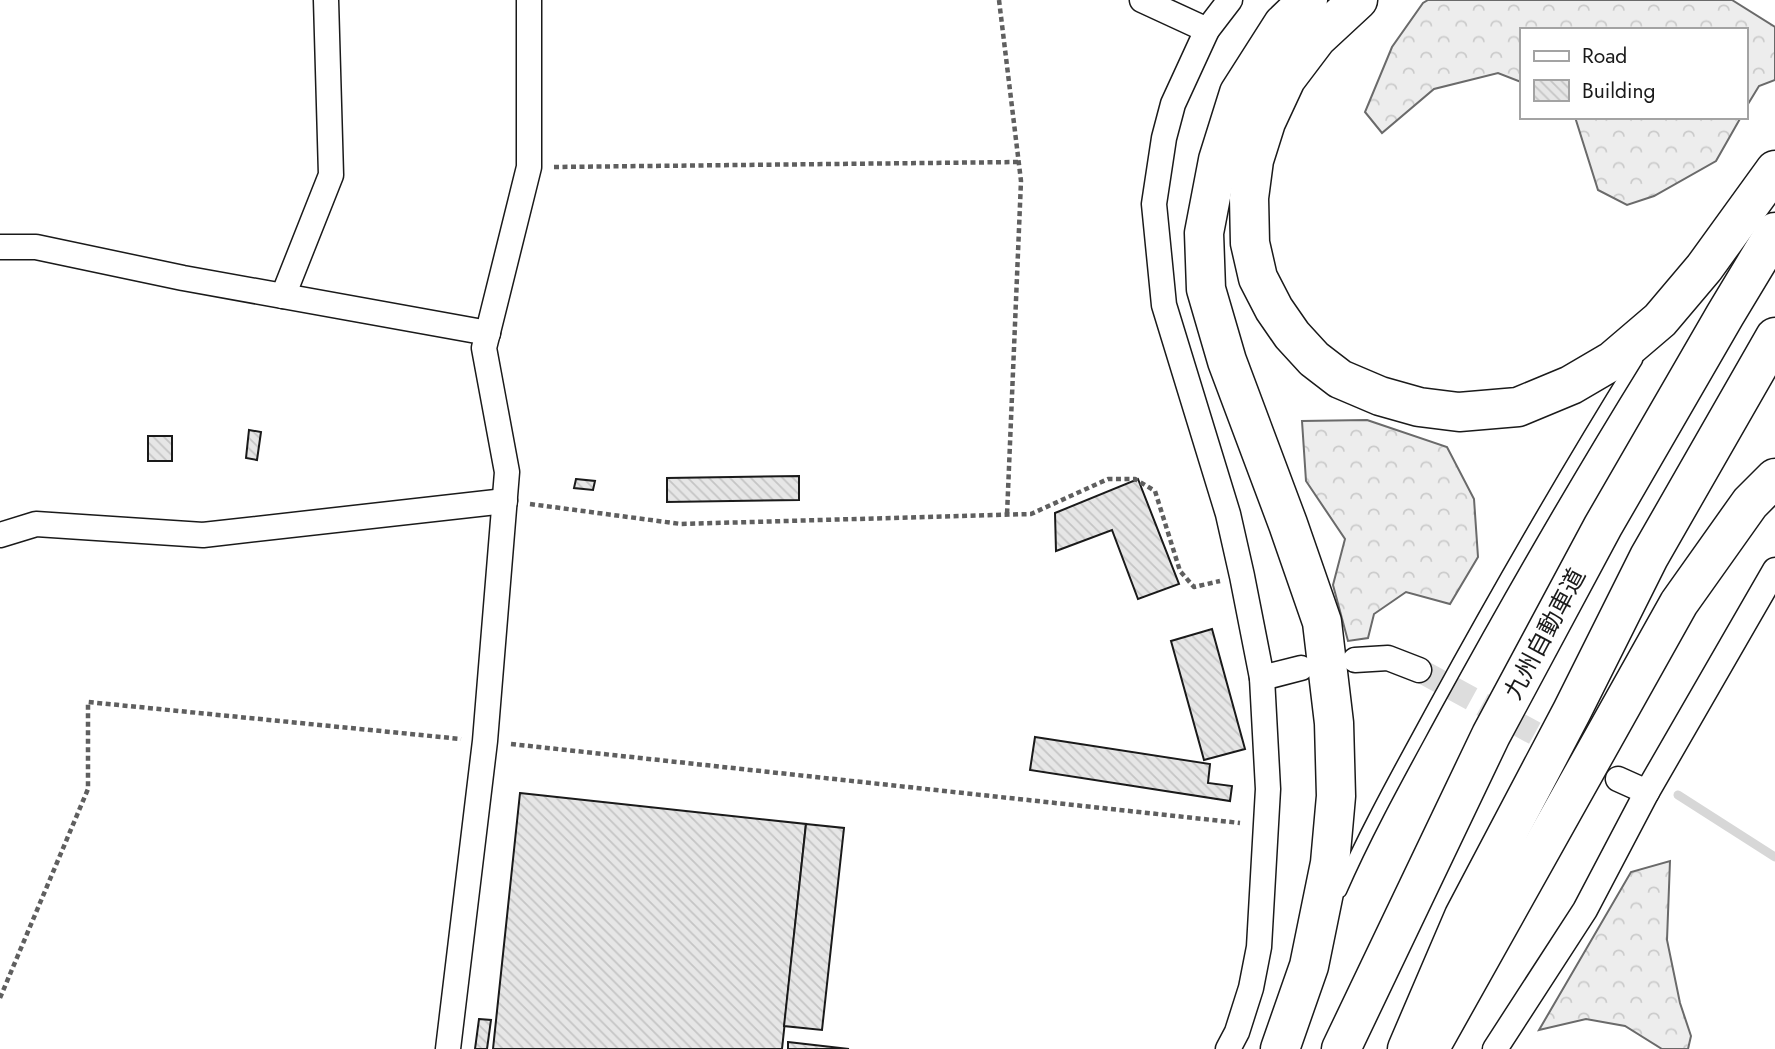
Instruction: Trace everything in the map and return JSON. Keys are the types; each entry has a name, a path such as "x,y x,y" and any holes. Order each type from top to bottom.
{"highway":[{"path":"1280,1049 1309,966 1330,863 1336,796 1334,723 1322,622 1227,361 1206,289 1204,233 1218,160 1240,93 1283,24 1308,0"},
{"path":"1358,0 1317,38 1286,79 1266,122 1254,160 1249,198 1250,243 1258,278 1274,309 1292,335 1314,359 1340,379 1380,396 1419,407 1460,412 1518,407 1571,385 1612,361 1660,320 1704,268 1775,170"},
{"name":"九州自動車道","path":"1341,1049 1491,735 1604,526 1775,232"},
{"path":"1407,1049 1464,916 1649,557 1775,337"},
{"path":"1429,1049 1679,603 1764,483"}],"street":[{"path":"283,296 331,175 326,0"},
{"path":"448,1049 485,741 507,472 484,348 529,167 529,0"},
{"path":"1143,0 1208,30"},
{"path":"1228,1049 1237,1032 1251,988 1259,947 1268,789 1262,678 1228,514 1164,305 1154,204 1164,138 1173,104 1208,30 1230,0"},
{"path":"0,247 36,247 183,278 488,333"},
{"path":"0,535 36,524 203,535 505,501"},
{"path":"1495,1049 1585,910 1647,792 1775,570"},
{"path":"1355,660 1388,658 1419,670"},
{"path":"1262,678 1301,668"},
{"path":"1618,779 1647,792"}],"lane":[{"path":"1309,966 1376,816 1439,699 1577,454 1660,320"}],"path":[{"path":"999,0 1021,181 1007,515"},
{"path":"529,167 1018,162"},
{"path":"505,501 681,524 1007,515 1031,514 1108,479 1135,479 1155,491 1180,571 1194,587 1242,576"},
{"path":"0,999 88,789 88,702 485,741 1265,826"}],"green space":[{"path":"1428,0 1732,0 1775,27 1775,80 1759,86 1747,106 1747,28 1520,28 1520,82 1498,73 1434,89 1382,133 1365,112 1392,47 1423,3"},
{"path":"1576,119 1740,119 1716,161 1654,196 1627,205 1598,190"},
{"path":"1367,420 1447,447 1474,499 1478,557 1450,604 1406,592 1374,614 1368,638 1348,641 1333,585 1345,539 1306,481 1302,421"},
{"path":"1670,861 1667,940 1680,1003 1691,1036 1688,1049 1662,1049 1625,1026 1586,1019 1539,1030 1631,872"}],"building":[{"path":"249,430 261,432 257,460 246,458"},
{"path":"148,436 172,436 172,461 148,461"},
{"path":"799,476 799,500 667,502 667,478"},
{"path":"576,479 595,481 593,490 574,488"},
{"path":"1138,479 1179,584 1138,599 1112,530 1056,551 1055,513"},
{"path":"1212,629 1245,749 1204,760 1171,641"},
{"path":"1035,737 1210,764 1208,783 1232,786 1230,801 1030,770"},
{"path":"520,793 806,824 782,1049 493,1049"},
{"path":"806,824 844,828 822,1030 784,1026"},
{"path":"479,1019 491,1020 487,1049 475,1049"},
{"path":"788,1042 849,1049 788,1049"}],"waterway":[{"path":"1678,795 1775,857"}],"tunnel":[{"path":"1419,670 1602,770"}]}
